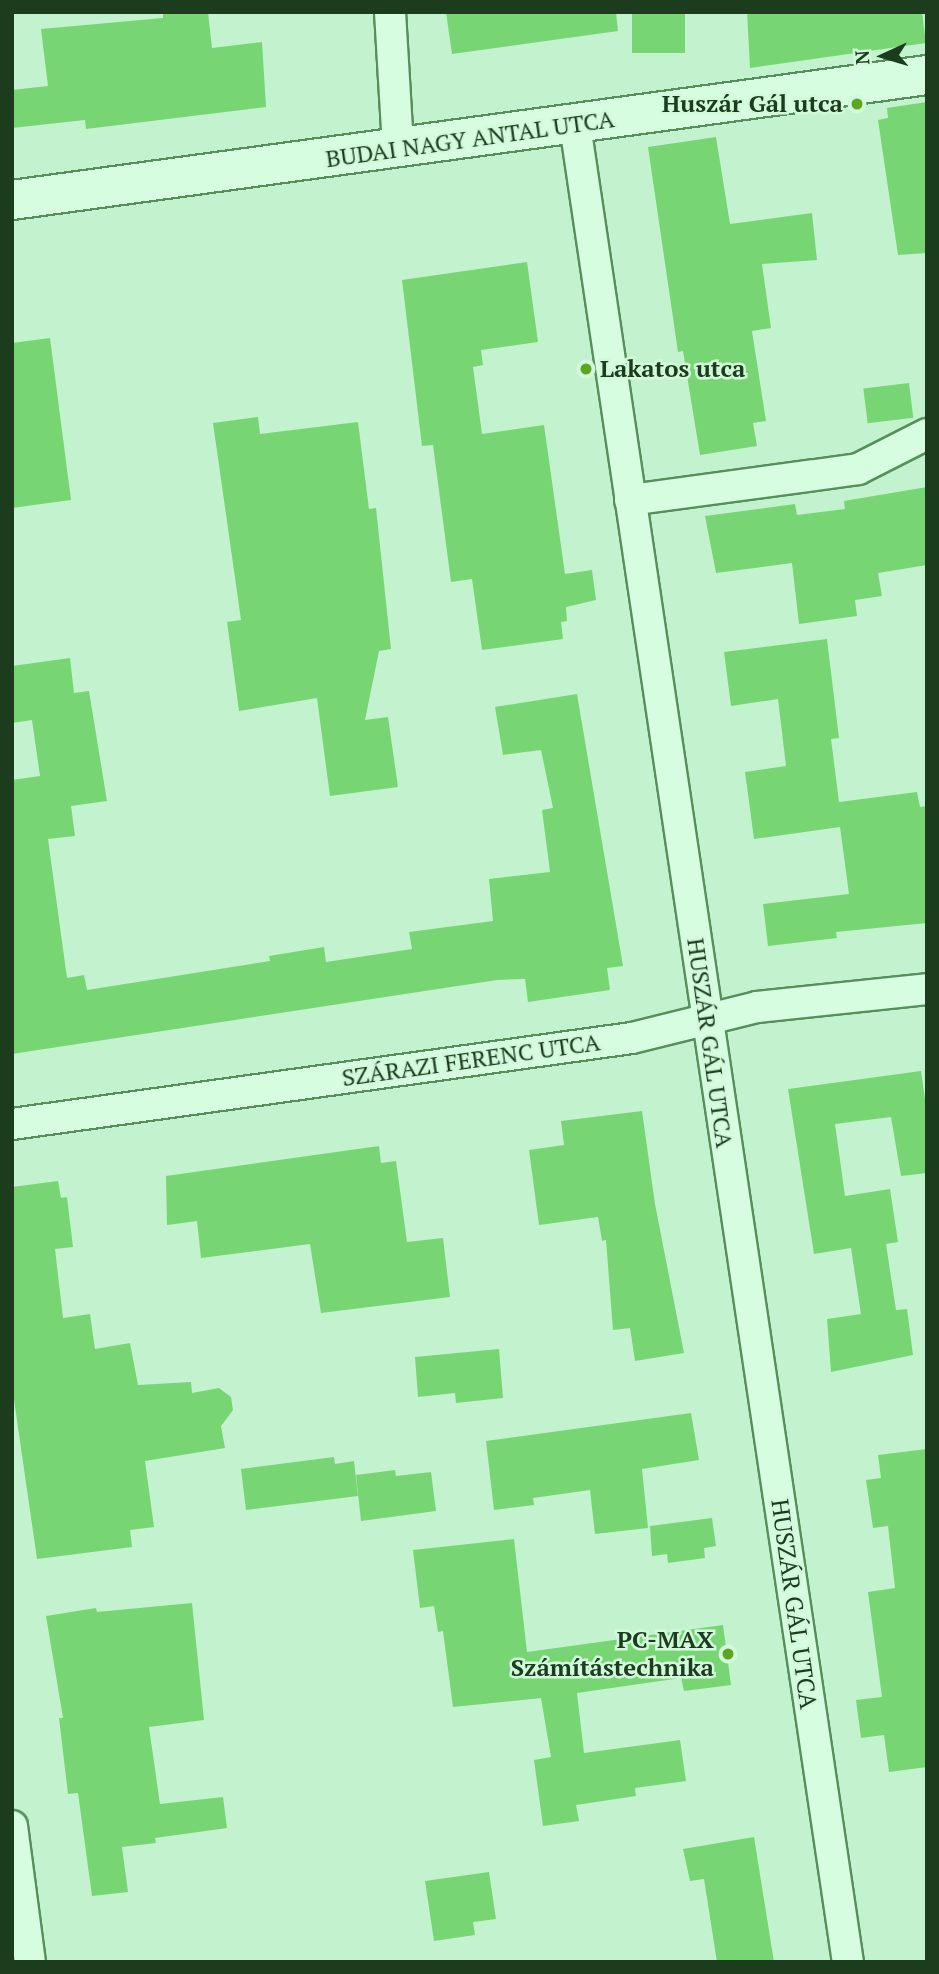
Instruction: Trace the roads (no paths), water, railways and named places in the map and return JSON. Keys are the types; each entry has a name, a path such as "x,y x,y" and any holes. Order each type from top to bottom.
{"street":[{"path":"390,12 398,148"},
{"name":"BUDAI NAGY ANTAL UTCA","path":"12,200 927,75"},
{"name":"HUSZÁR GÁL UTCA","path":"575,125 848,1962"},
{"path":"630,500 858,469 927,434"},
{"name":"SZÁRAZI FERENC UTCA","path":"12,1124 632,1038 799,1001 927,989"},
{"path":"12,1826 30,1962"}],"place":[{"name":"Huszár Gál utca","path":"857,104"},
{"name":"Lakatos utca","path":"586,369"},
{"name":"PC-MAX Számítástechnika","path":"728,1654"}]}
